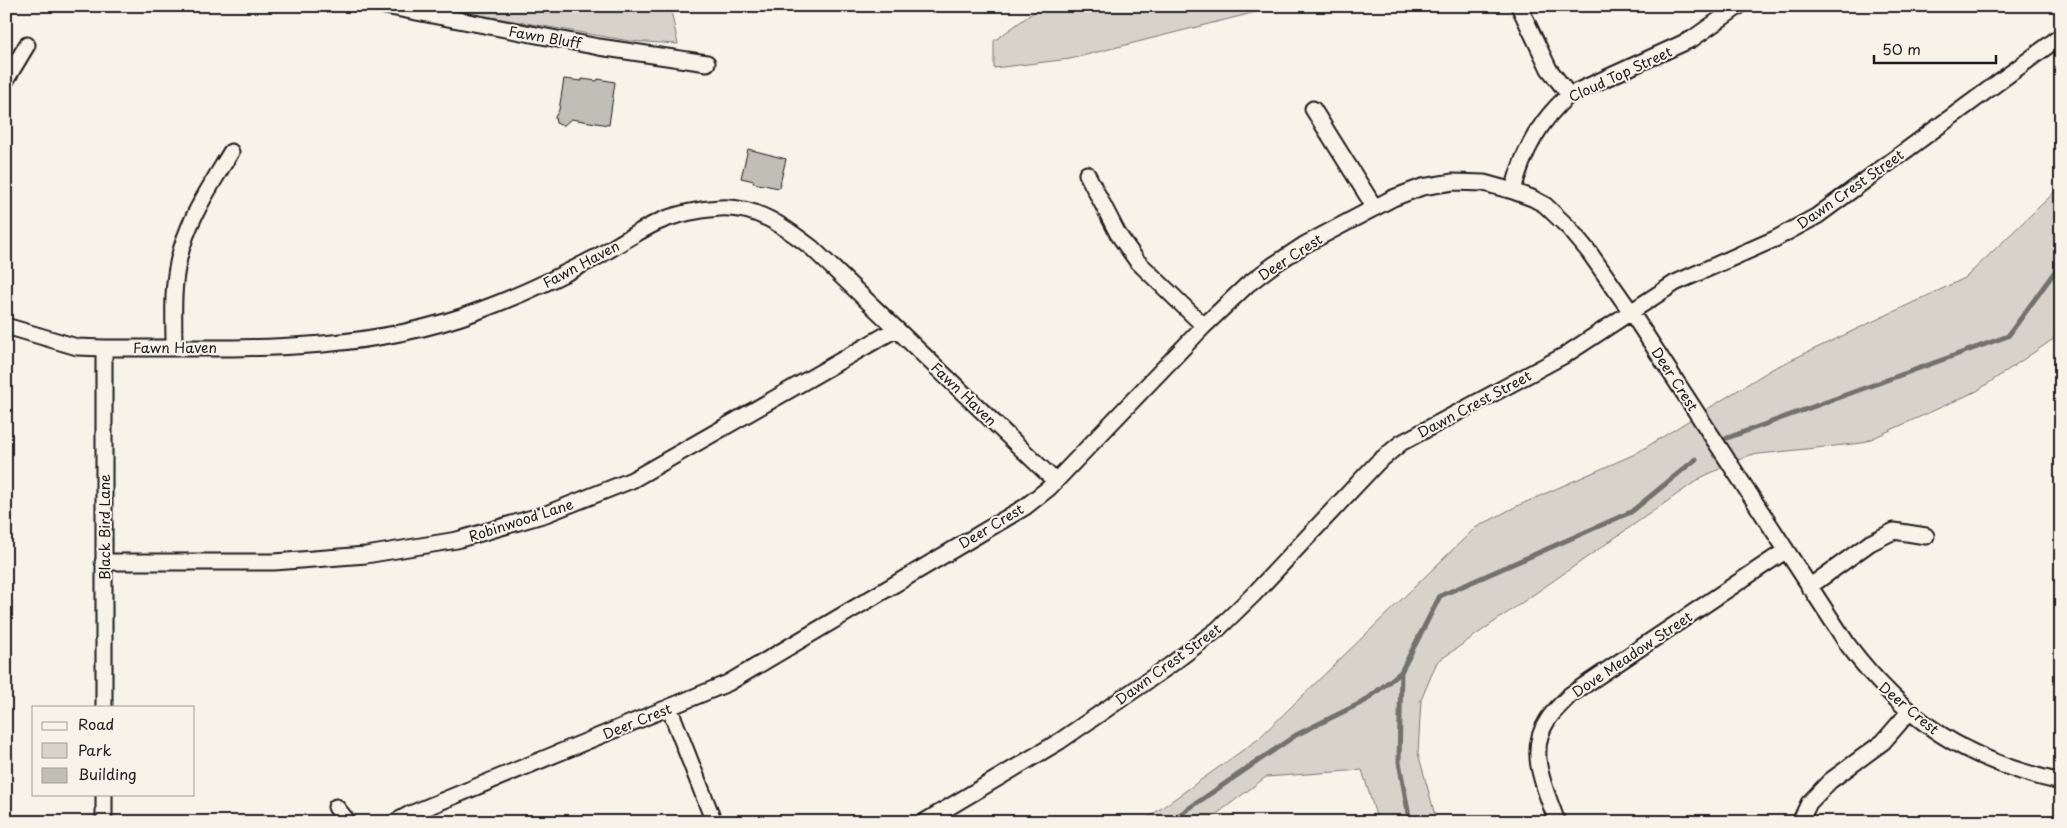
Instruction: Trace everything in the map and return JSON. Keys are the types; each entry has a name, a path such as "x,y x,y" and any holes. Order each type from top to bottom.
{"street":[{"name":"Fawn Bluff","path":"385,6 599,47 706,63"},
{"path":"1519,6 1549,69 1569,96"},
{"name":"Cloud Top Street","path":"1513,191 1528,146 1554,108 1569,96 1692,39 1739,6"},
{"name":"Dawn Crest Street","path":"924,822 1060,741 1169,666 1218,629 1260,588 1377,464 1401,443 1565,355 1675,284 1775,239 1817,216 2061,36"},
{"path":"6,80 27,45"},
{"path":"1313,109 1375,208"},
{"path":"174,348 175,284 183,242 203,200 231,152"},
{"path":"1087,174 1118,234 1137,262 1204,326"},
{"name":"Deer Crest","path":"395,822 728,683 1024,506 1056,481 1204,326 1247,285 1272,266 1304,245 1375,208 1422,187 1469,182 1492,185 1513,191 1545,205 1569,228 1589,252 1631,312 1809,587 1868,672 1890,696 1943,737 1967,751 2029,775 2061,782"},
{"name":"Fawn Haven","path":"6,326 77,346 104,348 271,347 341,343 413,332 477,312 542,286 660,221 699,211 722,208 743,210 764,216 788,230 812,248 1056,481"},
{"name":"Robinwood Lane","path":"103,562 274,562 366,556 457,540 546,514 632,480 896,329"},
{"name":"Black Bird Lane","path":"104,348 104,706"},
{"path":"1809,587 1870,543 1894,531 1926,536"},
{"name":"Dove Meadow Street","path":"1557,822 1538,766 1538,743 1546,721 1570,695 1785,551"},
{"path":"669,707 714,822"},
{"path":"1800,822 1809,803 1830,781 1884,742 1909,712"},
{"path":"104,796 104,822"},
{"path":"336,806 348,822"}],"green space":[{"path":"427,6 714,6 668,10 671,11 678,44 630,41"},
{"path":"1042,6 1280,6 1070,59 994,68 994,41"},
{"path":"2061,186 2061,334 1977,391 1862,443 1750,455 1702,477 1437,662 1421,700 1418,753 1437,822 1378,822 1362,770 1266,777 1206,822 1142,822 1257,740 1475,528 1517,506 1635,454 1772,369 1965,278"}],"building":[{"path":"564,79 597,81 598,79 615,82 609,125 571,119 563,126 556,123 555,117 559,110"},
{"path":"748,149 786,159 779,188 753,183 754,181 741,178"}],"waterway":[{"path":"1727,438 2008,336 2061,263"},
{"path":"1410,822 1399,762 1401,672 1440,596 1631,512 1696,459"},
{"path":"1169,822 1296,735 1365,701 1401,672"}]}
